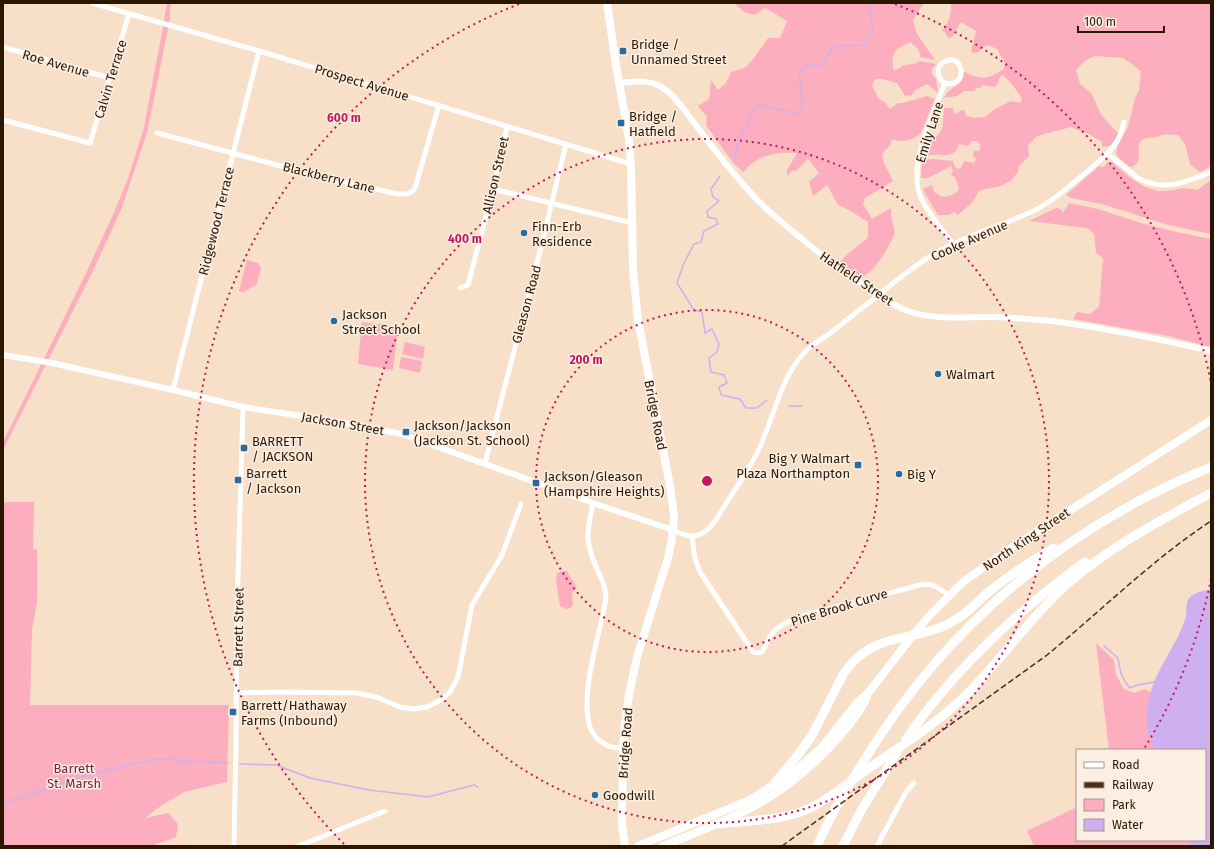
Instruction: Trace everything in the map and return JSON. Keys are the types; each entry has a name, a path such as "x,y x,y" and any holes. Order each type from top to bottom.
{"highway":[{"path":"773,786 811,737 848,668 855,659 886,641 942,627 961,617 995,587 1036,558 1154,492 1211,467"},
{"path":"843,846 852,827 882,775 908,736 932,703 996,634 1052,586 1088,560 1134,531 1166,514 1210,494"},
{"path":"716,824 772,818 798,813 812,807 835,792 941,717 958,703 1043,608 1090,565 1134,536 1210,494"},
{"path":"817,846 839,801 890,719 942,654 996,601 1066,545 1100,522"}],"main road":[{"name":"Bridge Road","path":"607,3 629,139 631,164 633,270 638,320 670,486 674,516 668,558 637,657 629,695 623,748 622,825 625,846"},
{"name":"North King Street","path":"638,846 750,800 800,767 815,754 856,704 869,692 917,630 949,595 975,573 1008,550 1211,420"},
{"name":"North King Street","path":"663,846 744,811 785,787 821,756 846,729 862,708 869,692"}],"street":[{"name":"Prospect Avenue","path":"92,3 259,51 631,164"},
{"name":"Calvin Terrace","path":"3,120 90,143 129,14"},
{"name":"Roe Avenue","path":"3,47 110,78"},
{"name":"Ridgewood Terrace","path":"172,390 259,51"},
{"path":"946,60 954,61 960,66 962,71 961,77 953,83 945,83 938,75 939,67 946,60"},
{"name":"Hatfield Street","path":"620,83 647,81 658,85 665,90 676,100 750,193 806,243 878,296 909,311 924,315 949,317 1014,318 1052,321 1120,332 1211,352"},
{"name":"Emily Lane","path":"945,83 920,155 917,182 925,206 953,244"},
{"name":"Blackberry Lane","path":"157,133 303,172 397,194 408,194 415,188 439,105"},
{"name":"Cooke Avenue","path":"692,536 702,534 710,527 747,471 765,436 786,379 794,365 811,346 917,265 934,254 953,244 1030,213 1056,197 1108,154 1117,143 1122,132 1124,122"},
{"name":"Allison Street","path":"460,288 468,285 493,189 507,126"},
{"name":"Gleason Road","path":"485,464 566,144"},
{"path":"1108,154 1138,178 1143,181 1156,184 1173,185 1187,182 1211,172"},
{"path":"493,189 632,223"},
{"name":"Jackson Street","path":"3,355 52,363 172,390 242,408 334,421 412,437 593,503 673,530"},
{"name":"Barrett Street","path":"234,846 242,408"},
{"path":"593,503 588,528 588,540 592,559 604,584 606,593 588,688 589,721 592,731 603,744 613,748 623,748"},
{"path":"237,693 356,693 376,696 400,707 413,709 427,707 441,700 450,692 458,677 472,605 498,563 521,504"},
{"path":"673,530 692,536"},
{"name":"Pine Brook Curve","path":"692,536 695,559 700,572 753,652 756,653 762,652 774,631 788,622 804,615 924,584 933,585 949,595"},
{"path":"877,846 906,792 914,783"},
{"path":"299,846 385,811"}],"green space":[{"path":"167,3 171,3 170,19 147,133 121,210 92,273 3,450 3,442 87,271 129,176 144,127"},
{"path":"734,3 924,3 913,20 917,34 935,60 920,57 919,50 911,42 902,46 894,54 893,69 897,70 904,65 914,64 919,61 936,64 932,69 932,74 936,79 938,93 927,84 915,90 912,95 905,96 897,83 882,79 875,79 872,86 879,99 885,102 890,109 898,103 927,96 935,99 921,133 914,138 906,140 891,140 891,144 882,154 885,165 893,181 865,198 863,204 872,219 891,208 895,234 885,253 877,264 872,270 861,278 840,262 868,238 868,222 838,205 827,185 813,196 809,182 819,173 808,159 795,172 793,170 787,176 787,170 797,153 780,153 769,155 759,159 743,172 733,163 706,125 707,117 698,106 709,99 711,80 718,90 726,83 731,72 746,67 768,38 780,38 787,21 765,8 755,15 744,12"},
{"path":"951,3 1211,3 1211,165 1200,172 1192,166 1190,164 1185,144 1178,135 1160,135 1157,137 1146,138 1141,141 1139,144 1139,159 1135,165 1130,167 1119,158 1116,153 1118,145 1128,127 1135,98 1139,90 1141,71 1123,58 1095,56 1086,60 1076,70 1080,84 1091,93 1102,116 1119,134 1113,144 1109,146 1102,146 1102,142 1087,133 1071,127 1037,136 1028,146 1029,156 1019,166 1018,172 1011,181 998,187 984,189 978,192 967,208 957,215 955,212 948,215 938,215 923,189 932,185 934,192 942,197 955,194 959,188 955,177 951,175 953,171 951,166 928,178 921,178 922,160 932,159 953,161 957,169 961,168 964,161 974,163 976,159 973,156 974,150 979,151 980,147 977,141 972,141 968,146 959,144 955,152 949,155 923,156 927,143 942,129 944,108 953,108 955,114 962,110 965,111 966,116 975,118 985,117 993,110 1011,101 1020,103 1022,99 1010,82 1002,75 995,87 982,85 980,88 976,88 975,91 964,91 957,96 944,98 949,91 959,84 964,72 977,77 985,78 1004,69 1005,63 997,49 988,45 980,51 975,53 971,52 976,31 961,22 952,37 948,38 945,32 942,31 950,18"},
{"path":"1108,162 1112,162 1139,184 1159,191 1184,188 1197,190 1211,180 1211,234 1168,225 1102,204 1071,198 1066,195 1099,166 1105,166"},
{"path":"1069,203 1098,209 1144,224 1211,239 1211,347 1168,336 1073,319 1077,312 1090,314 1099,307 1103,258 1096,253 1094,234 1087,228 1029,221 1056,208 1061,209 1063,213"},
{"path":"247,260 258,263 261,268 257,284 244,292 239,291"},
{"path":"362,322 398,327 393,370 358,364"},
{"path":"405,342 425,347 423,359 402,354"},
{"path":"401,357 422,361 420,373 399,368"},
{"name":"Barrett St. Marsh","path":"3,502 34,502 33,550 37,549 37,602 32,630 30,705 229,705 227,782 184,792 162,805 145,818 168,813 178,824 176,837 152,846 3,846"},
{"path":"567,571 577,588 572,593 573,604 571,608 567,609 560,606 556,580 557,573"},
{"path":"1096,643 1114,660 1116,675 1124,689 1134,693 1144,689 1153,693 1150,735 1155,749 1109,749"},
{"path":"1076,807 1076,841 1188,841 1191,846 1034,846 1027,831"}],"water":[{"path":"1211,589 1211,846 1191,846 1188,841 1206,841 1206,749 1155,749 1147,727 1149,697 1153,685 1185,619 1188,600 1191,596"}],"waterway":[{"path":"734,159 738,143 757,104 797,114 803,109 799,75 806,66 820,66 834,46 864,45 874,33 869,3"},
{"path":"720,176 711,189 713,197 719,201 707,211 708,217 716,219 718,224 704,231 701,242 694,244 684,263 677,283 694,310 702,312 705,333 712,329 719,344 717,352 709,358 711,372 724,375 727,383 719,387 721,395 740,399 746,408 757,408 767,400"},
{"path":"789,406 802,406"},
{"path":"1104,646 1118,658 1121,674 1130,688 1137,685 1155,682"},
{"path":"3,803 94,773 158,759 228,763"},
{"path":"240,764 276,765 310,778 369,790 428,797 474,785 478,787"}],"railway":[{"path":"782,846 1047,655 1148,568 1211,521"}],"place":[{"name":"Bridge / Unnamed Street","path":"623,51"},
{"name":"Bridge / Hatfield","path":"621,123"},
{"name":"Finn-Erb Residence","path":"524,233"},
{"name":"Jackson Street School","path":"334,321"},
{"name":"Walmart","path":"938,374"},
{"name":"Jackson/Jackson (Jackson St. School)","path":"406,432"},
{"name":"BARRETT / JACKSON","path":"244,448"},
{"name":"Big Y Walmart Plaza Northampton","path":"858,465"},
{"name":"Big Y","path":"899,474"},
{"name":"Barrett / Jackson","path":"238,480"},
{"name":"Jackson/Gleason (Hampshire Heights)","path":"536,483"},
{"name":"Barrett/Hathaway Farms (Inbound)","path":"233,712"},
{"name":"Goodwill","path":"595,795"}]}
